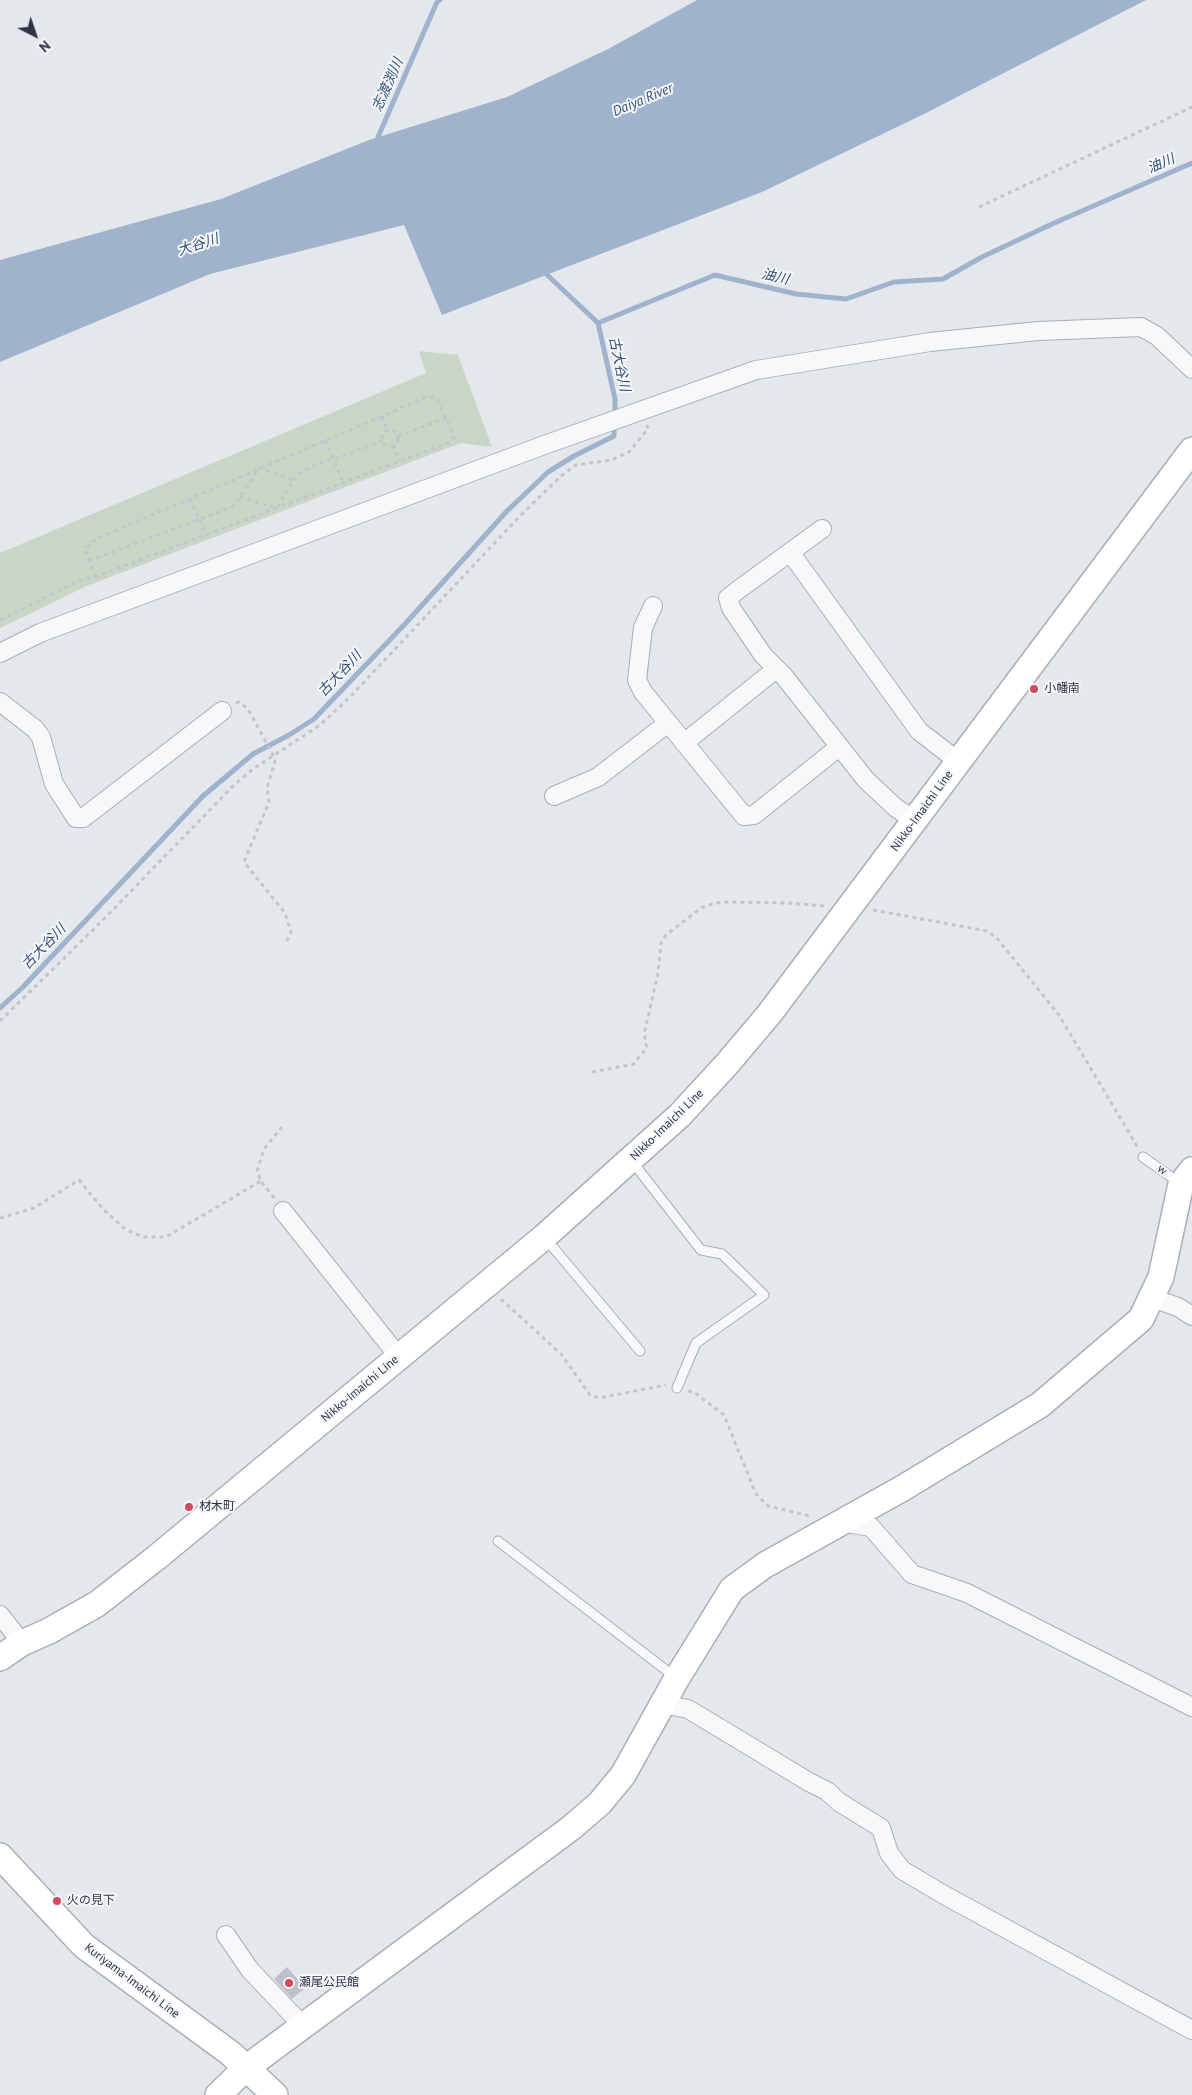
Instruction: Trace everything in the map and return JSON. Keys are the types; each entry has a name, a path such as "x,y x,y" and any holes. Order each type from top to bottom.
{"main road":[{"name":"Nikko-Imaichi Line","path":"0,1658 22,1643 49,1631 97,1604 156,1558 544,1237 680,1115 728,1064 770,1014 1192,450"},
{"path":"218,2095 246,2068 571,1828 600,1804 623,1776 677,1678 732,1589 764,1565 903,1488 1040,1405 1141,1319 1161,1277 1186,1177"},
{"name":"Kuriyama-Imaichi Line","path":"0,1856 84,1946 230,2053 275,2095"}],"street":[{"path":"0,653 40,633 637,411 756,370 930,342 1038,331 1141,328 1157,336 1192,369"},
{"path":"822,530 728,598 731,608 757,648 866,780 896,808 916,820"},
{"path":"790,552 919,731 959,762"},
{"path":"653,606 643,628 637,680 643,692 744,816 754,815 839,747"},
{"path":"684,743 776,669"},
{"path":"0,702 35,729 41,737 54,784 76,818 83,818 222,710"},
{"path":"554,796 598,777 668,722"},
{"path":"283,1211 399,1357"},
{"path":"1152,1298 1178,1307 1192,1316"},
{"path":"840,1522 871,1527 912,1574 968,1593 1192,1707"},
{"path":"0,1615 22,1643"},
{"path":"662,1704 688,1710 827,1791 839,1802 881,1828 889,1852 902,1870 1192,2030"},
{"path":"226,1935 250,1970 303,2026"}],"lane":[{"name":"w","path":"1143,1157 1186,1177"},
{"path":"631,1160 701,1250 722,1254 764,1295 696,1343 677,1388"},
{"path":"544,1237 640,1351"},
{"path":"498,1541 677,1678"}],"path":[{"path":"980,207 1192,106"},
{"path":"0,620 83,579 95,577 448,443 454,437 446,418 436,399 429,396 96,539 85,550 95,577"},
{"path":"0,1021 104,919 233,786 252,769 320,725 350,698 519,517 561,476 576,465 611,460 629,452 648,429 637,411"},
{"path":"382,416 387,430"},
{"path":"398,436 446,418"},
{"path":"387,430 394,431 398,436"},
{"path":"387,430 382,435 382,440 387,446 393,445 398,436"},
{"path":"325,440 343,482"},
{"path":"277,508 293,480 299,474 322,462 382,440"},
{"path":"393,445 399,461"},
{"path":"259,468 293,480"},
{"path":"89,560 232,507 259,468"},
{"path":"240,497 277,508"},
{"path":"190,498 206,535"},
{"path":"222,710 239,702 248,709 275,762 267,788 269,802 244,862 285,913 291,932 285,945"},
{"path":"592,1072 634,1064 647,1047 645,1042 648,1016 658,973 661,942 666,935 701,908 715,903 788,903"},
{"path":"907,915 987,931 996,937 1059,1015 1143,1157"},
{"path":"282,1127 264,1149 257,1170 261,1181 283,1211"},
{"path":"0,1218 34,1208 79,1180 103,1209 126,1230 144,1237 166,1237 261,1181"},
{"path":"486,1285 561,1354 590,1396 599,1398 668,1385 694,1392 724,1415 756,1494 768,1506 840,1522"}],"green space":[{"path":"419,351 458,355 492,447 461,443 89,585 0,628 0,553 426,373"}],"water":[{"path":"697,0 1146,0 924,114 762,192 442,315 404,225 210,274 0,362 0,260 221,199 369,140 507,97 610,48"}],"building":[{"name":"瀬尾公民館","path":"287,1967 305,1988 292,1999 274,1979"}],"waterway":[{"name":"志渡渕川","path":"380,143 378,137 437,2 440,0"},
{"name":"油川","path":"598,323 715,275 796,294 846,299 894,282 943,279 982,257 1052,224 1192,163"},
{"name":"油川","path":"542,270 598,323"},
{"name":"古大谷川","path":"598,323 615,399 615,416"},
{"name":"古大谷川","path":"0,1008 22,988 203,796 253,754 314,719 405,624 507,511 548,472 574,456 614,436 614,424"}],"place":[{"name":"小幡南","path":"1034,689"},
{"name":"材木町","path":"189,1507"},
{"name":"火の見下","path":"57,1901"},
{"name":"瀬尾公民館","path":"289,1983"}],"water label":[{"name":"Daiya River","path":"643,100"},
{"name":"大谷川","path":"198,245"}]}
